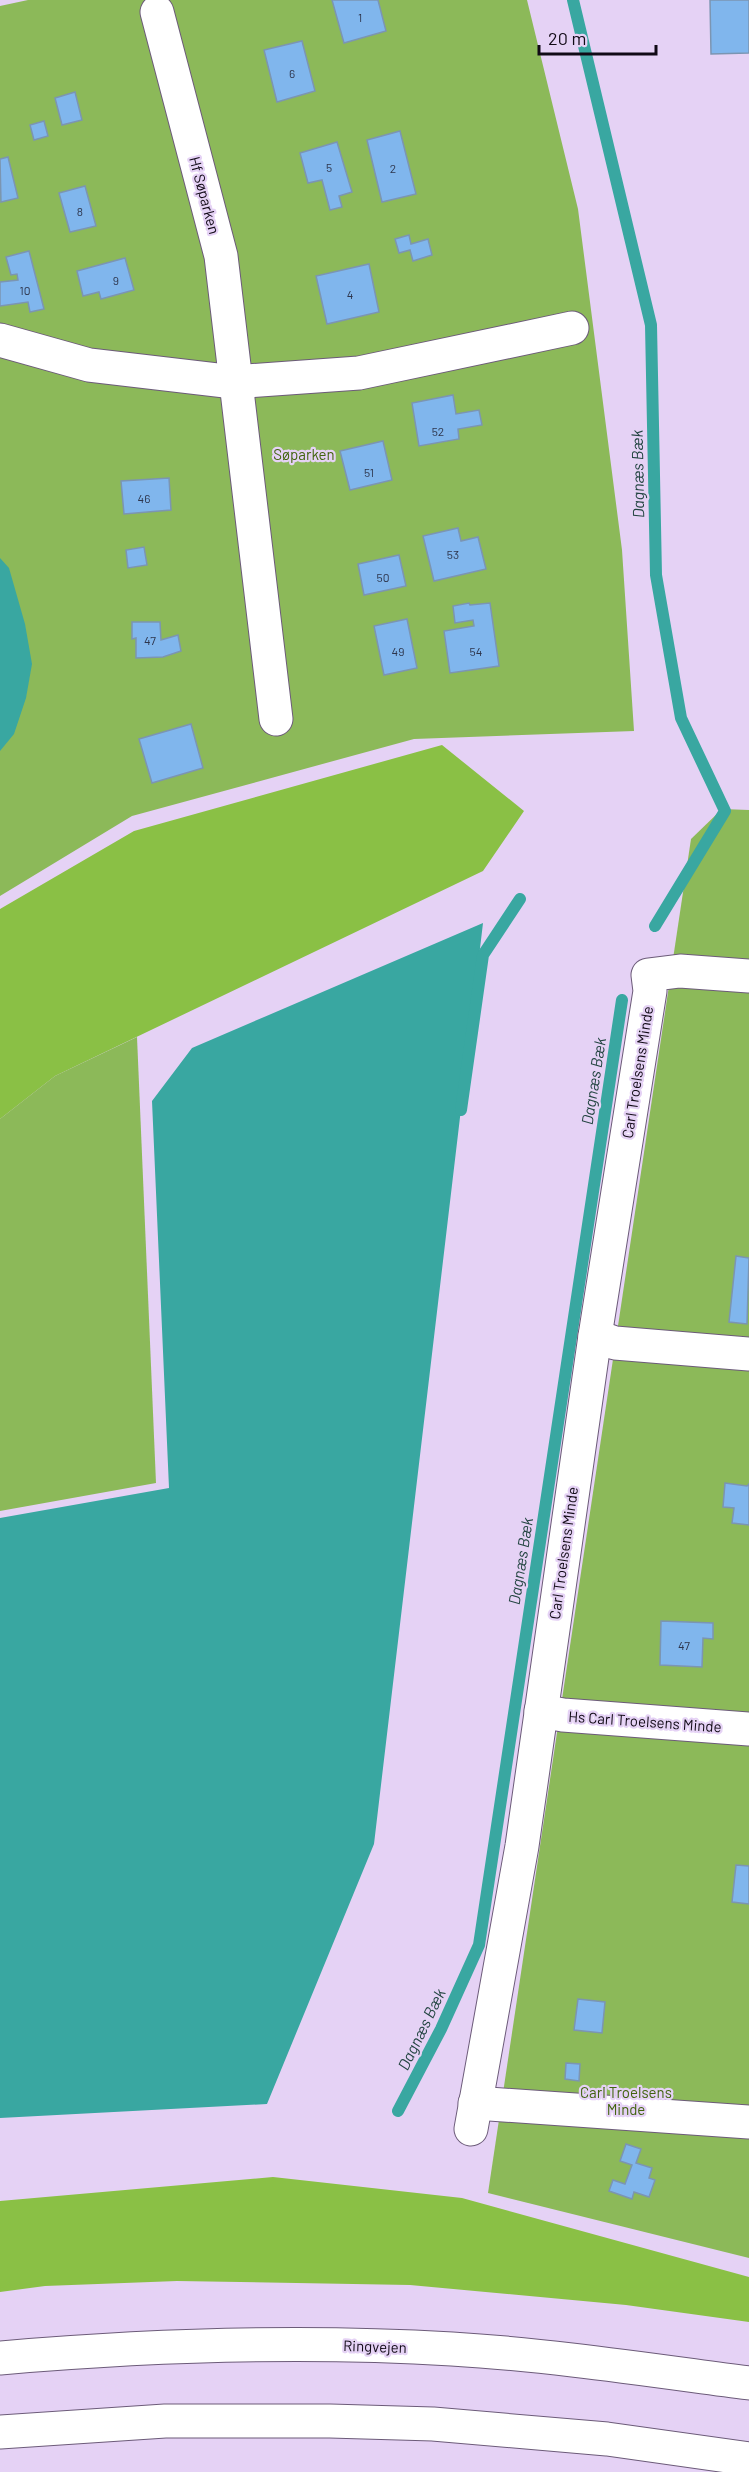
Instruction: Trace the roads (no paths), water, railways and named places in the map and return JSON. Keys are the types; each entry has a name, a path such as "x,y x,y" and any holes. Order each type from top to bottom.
{"main road":[{"name":"Hf Søparken","path":"157,12 220,255 276,719"},
{"path":"0,340 89,365 234,382 360,373 572,328"},
{"name":"Carl Troelsens Minde","path":"749,976 680,971 648,975 650,991 595,1336 522,1846 473,2116 749,2122"},
{"path":"595,1336 615,1343 749,1354"},
{"name":"Hs Carl Troelsens Minde","path":"541,1711 563,1715 749,1729"},
{"name":"Ringvejen","path":"0,2358 114,2349 317,2344 452,2349 570,2359 749,2383"},
{"path":"0,2432 165,2421 433,2424 607,2439 749,2459"}],"waterway":[{"name":"Dagnæs Bæk","path":"573,0 651,325 656,575 681,718 725,811 655,926"},
{"path":"461,1110 483,955 520,899"},
{"name":"Dagnæs Bæk","path":"398,2111 441,2029 479,1945 622,1000"}],"park label":[{"name":"Søparken","path":"304,454"}]}
